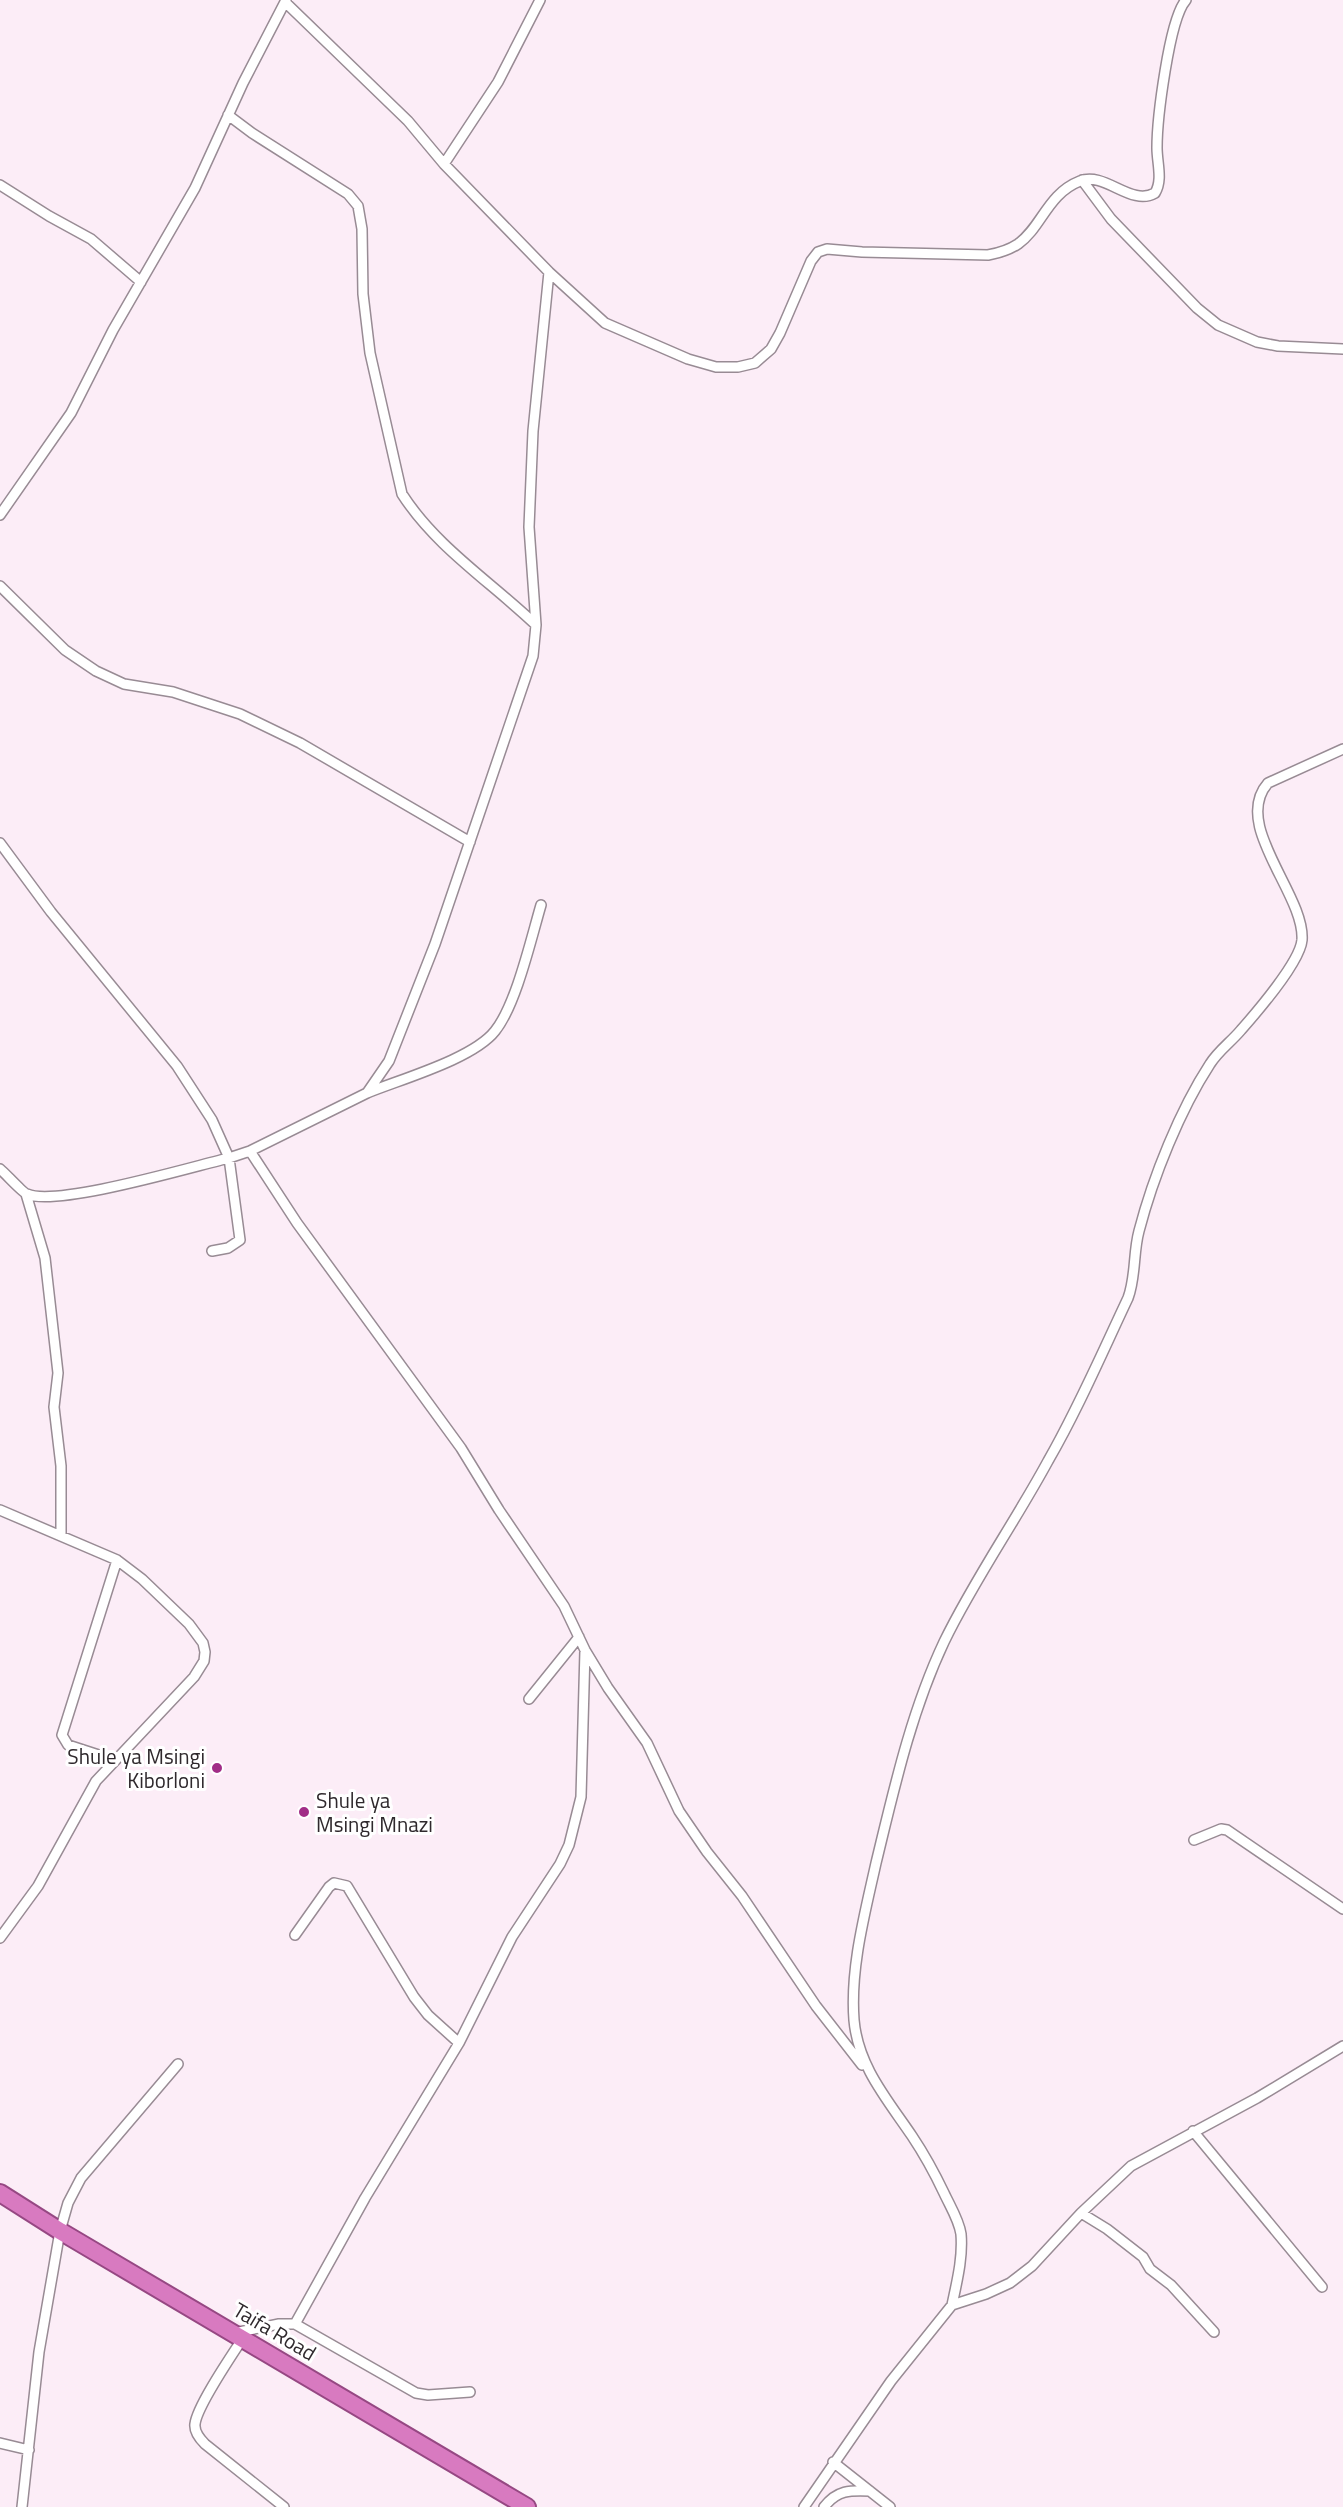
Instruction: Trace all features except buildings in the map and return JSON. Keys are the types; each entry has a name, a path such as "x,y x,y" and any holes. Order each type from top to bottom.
{"highway":[{"name":"Taifa Road","path":"0,2193 60,2231 527,2507"}],"street":[{"path":"444,164 498,82 540,0"},
{"path":"0,515 59,432 113,330 195,188 228,115 285,1 408,121 444,164 549,272 605,323 688,359 716,367 738,368 755,363 771,349 811,261 818,252 827,249 988,255 1004,252 1021,242 1062,190 1082,180 1095,178 1124,191 1145,197 1155,193 1160,184 1157,149 1158,124 1173,30 1186,0"},
{"path":"228,115 252,133 348,194 358,206 362,229 363,294 370,353 402,494 413,512 465,564 536,625"},
{"path":"1082,180 1111,219 1197,308 1218,325 1257,342 1278,346 1343,349"},
{"path":"0,185 49,216 92,238 141,282"},
{"path":"367,1093 389,1061 435,944 532,656 536,625 529,527 533,431 549,272"},
{"path":"0,586 64,650 96,671 124,684 173,692 240,714 300,743 470,842"},
{"path":"867,2071 857,2041 854,1981 868,1899 895,1785 914,1722 944,1644 1054,1451 1081,1400 1128,1298 1138,1234 1151,1191 1198,1083 1214,1058 1241,1030 1286,974 1299,952 1302,942 1297,915 1262,832 1257,811 1261,792 1268,783 1343,749"},
{"path":"0,843 51,912 177,1066 212,1120 229,1158 240,1240 228,1248 212,1251"},
{"path":"26,1194 52,1197 92,1191 229,1158 250,1151 367,1093 475,1048 494,1033 503,1019 522,969 541,905"},
{"path":"250,1151 297,1223 461,1448 499,1510 564,1606 585,1650 608,1688 647,1743 679,1811 707,1852 742,1896 816,2006 867,2071 914,2140 953,2211 960,2232 960,2266 952,2305 891,2381 804,2507"},
{"path":"0,1170 26,1194 45,1258 58,1373 54,1407 61,1466 61,1535"},
{"path":"0,1510 117,1560 142,1579 189,1624 203,1643 205,1652 204,1661 194,1677 96,1781 38,1886 0,1938"},
{"path":"114,1760 68,1745 62,1735 117,1560"},
{"path":"529,1699 579,1637"},
{"path":"295,2324 365,2198 459,2043 512,1937 560,1864 569,1845 580,1797 585,1650"},
{"path":"1194,1840 1221,1829 1227,1830 1343,1909"},
{"path":"295,1935 328,1887 334,1882 347,1886 414,1997 428,2015 459,2043"},
{"path":"952,2305 1010,2283 1032,2266 1081,2213 1131,2166 1257,2098 1343,2046"},
{"path":"22,2507 39,2352 60,2231 68,2203 81,2178 178,2064"},
{"path":"1193,2131 1322,2287"},
{"path":"1081,2213 1107,2229 1143,2257 1150,2269 1171,2285 1214,2332"},
{"path":"284,2507 205,2444 196,2433 197,2418 238,2335 279,2324 295,2324 416,2393 428,2395 470,2392"},
{"path":"0,2443 29,2450"},
{"path":"833,2462 890,2507"},
{"path":"824,2507 836,2494 844,2491 870,2491"}],"place":[{"name":"Shule ya Msingi Kiborloni","path":"217,1768"},
{"name":"Shule ya Msingi Mnazi","path":"304,1812"}]}
